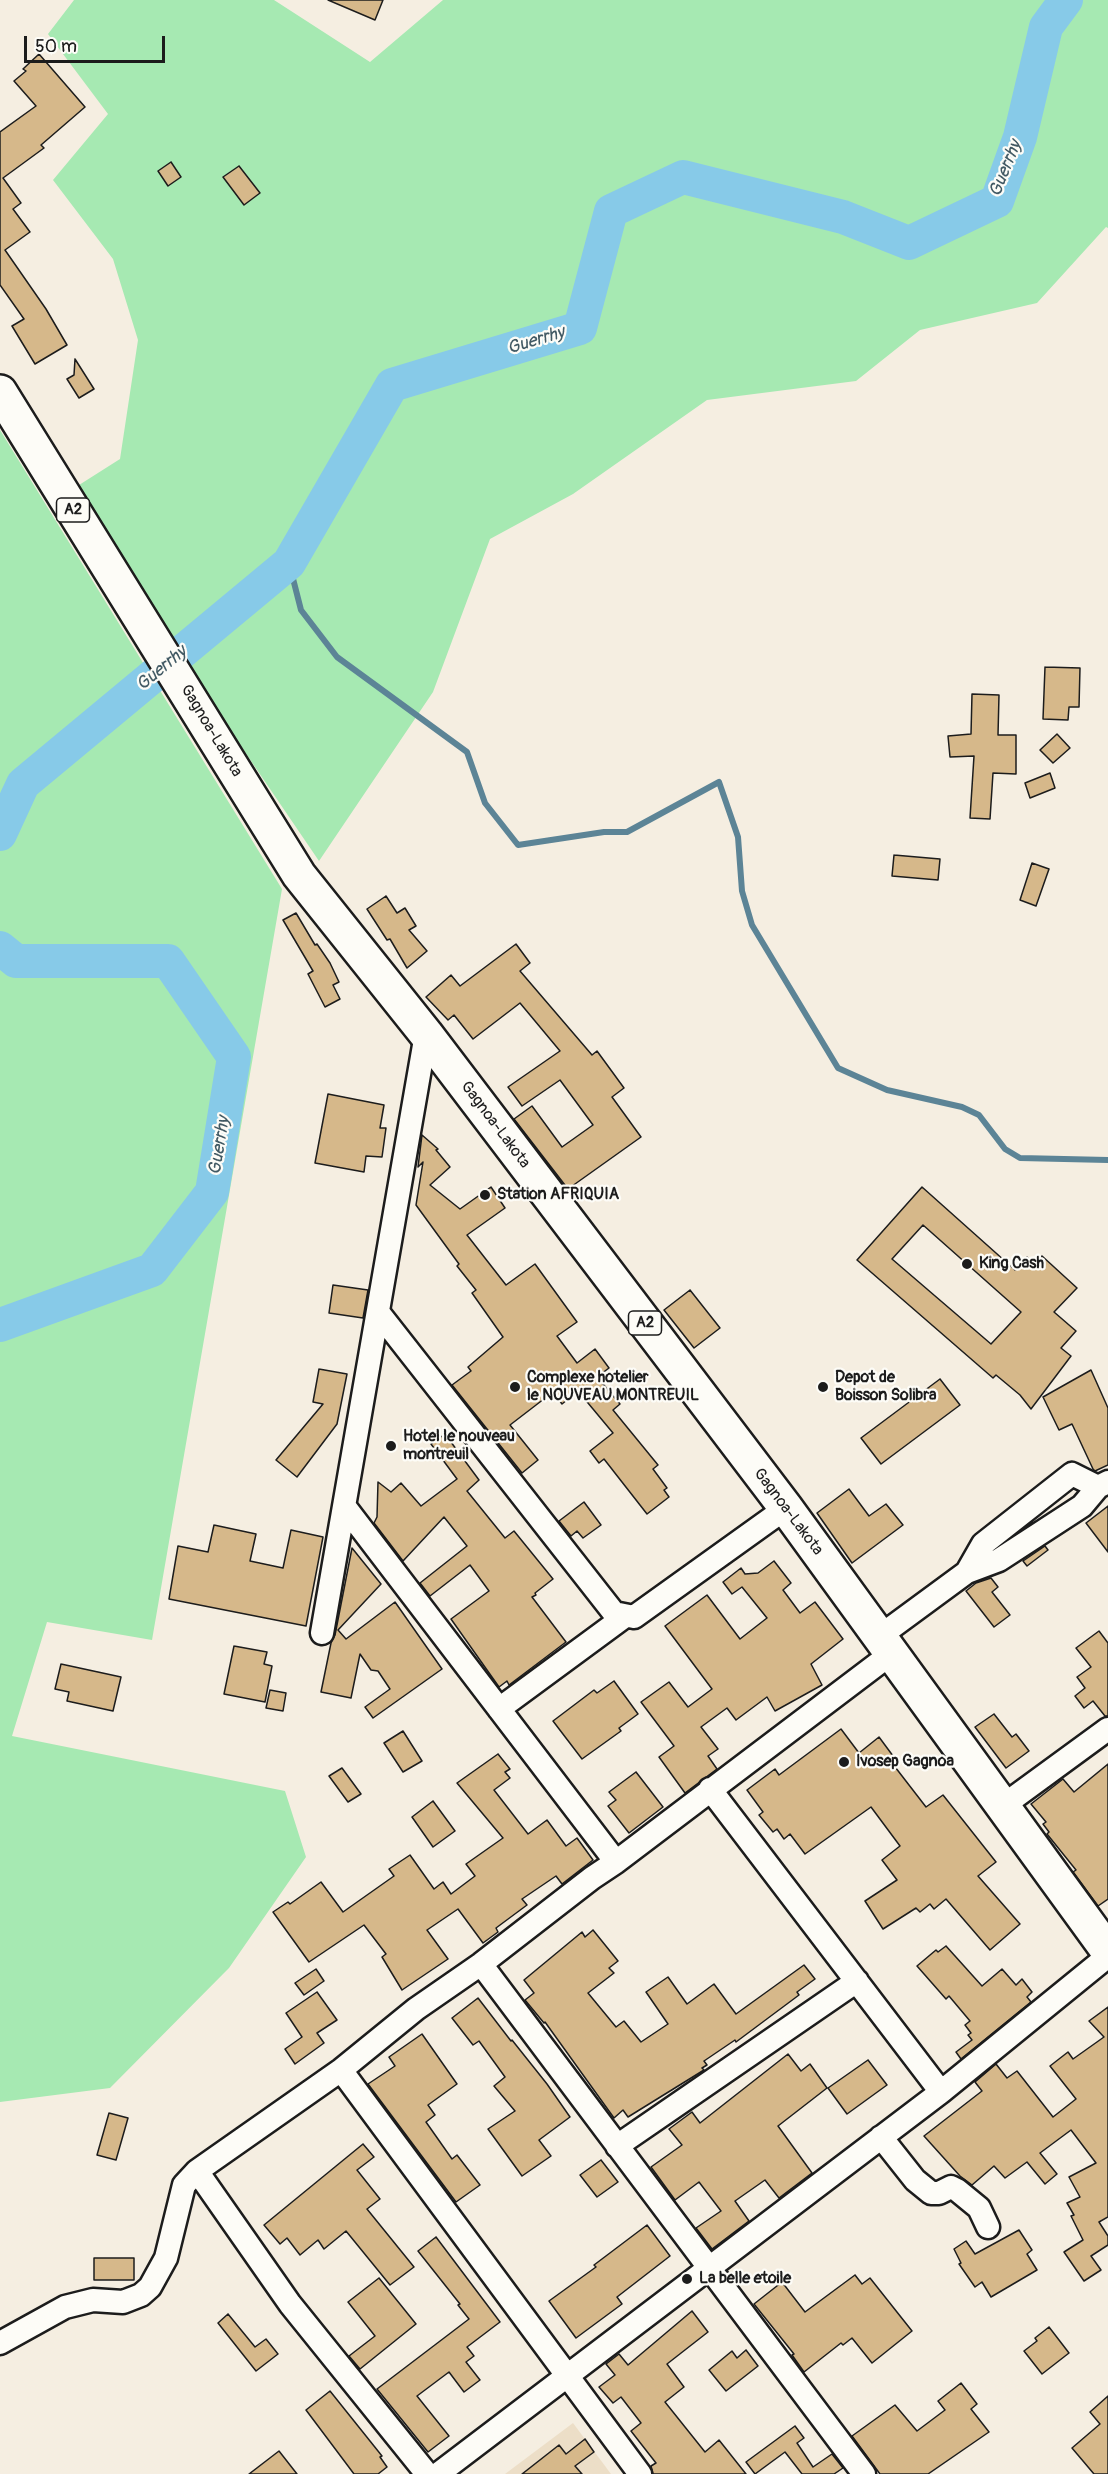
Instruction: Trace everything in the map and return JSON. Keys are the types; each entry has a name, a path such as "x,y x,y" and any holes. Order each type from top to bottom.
{"main road":[{"name":"Gagnoa-Lakota","path":"0,392 299,874 426,1034 786,1508 1108,1951"}],"street":[{"path":"322,1633 426,1034"},
{"path":"378,1312 614,1613 624,1617 634,1617 786,1508"},
{"path":"0,2343 65,2307 93,2300 123,2302 141,2295 150,2287 166,2258 184,2185 197,2171 341,2070 416,2009 481,1964 710,1789 886,1644 967,1572 983,1544 1072,1474 1103,1485 1082,1506 999,1560 967,1572"},
{"path":"345,1507 616,1862"},
{"path":"499,1709 624,1617"},
{"path":"1004,1805 1108,1728"},
{"path":"710,1789 941,2092"},
{"path":"438,2474 941,2092 1108,1956"},
{"path":"481,1964 864,2474"},
{"path":"617,2145 857,1981"},
{"path":"341,2070 640,2474"},
{"path":"881,2137 915,2180 931,2193 939,2193 947,2187 954,2187 979,2208 988,2227"},
{"path":"197,2171 290,2304 427,2474"}],"shaded area":[{"path":"573,2423 611,2474 505,2474"}],"green space":[{"path":"74,0 274,0 370,62 443,0 1108,0 1108,228 1106,227 1037,303 920,330 856,381 707,400 573,494 490,539 433,692 319,861 68,492 120,459 138,340 113,259 53,180 108,114 48,34"},
{"path":"0,430 282,889 152,1640 47,1622 12,1736 285,1791 306,1857 229,1968 110,2088 0,2102"}],"building":[{"path":"328,0 383,0 375,20"},
{"path":"39,54 85,107 41,145 44,148 3,178 21,203 13,209 30,232 5,250 46,309 67,345 35,364 12,326 24,319 0,285 0,132 36,106 14,81 26,71 23,69"},
{"path":"171,162 181,177 168,186 158,171"},
{"path":"239,166 260,193 244,205 223,177"},
{"path":"75,359 94,389 79,398 67,379 74,375"},
{"path":"1045,667 1080,668 1079,707 1069,707 1068,720 1043,719"},
{"path":"972,694 999,695 998,735 1016,735 1016,774 993,773 990,819 970,818 974,756 950,757 948,736 971,734"},
{"path":"1057,734 1070,748 1053,763 1040,750"},
{"path":"1050,773 1055,788 1030,798 1025,783"},
{"path":"894,855 940,859 938,880 892,876"},
{"path":"1032,863 1049,869 1036,906 1020,900"},
{"path":"386,896 397,913 405,908 416,926 409,930 427,951 407,968 390,939 387,940 367,909"},
{"path":"296,913 315,945 317,944 330,963 339,982 333,985 340,999 325,1007 308,974 313,971 283,920"},
{"path":"516,944 530,963 520,971 592,1055 597,1051 624,1088 612,1097 641,1137 568,1189 514,1119 532,1106 562,1147 593,1125 560,1080 522,1106 508,1087 560,1051 520,1003 473,1039 454,1015 448,1020 426,997 451,975 460,986"},
{"path":"328,1094 384,1105 380,1128 386,1128 382,1157 366,1156 364,1172 315,1163"},
{"path":"422,1135 438,1149 436,1150 450,1167 430,1185 460,1209 491,1187 505,1208 467,1235 506,1285 535,1264 577,1322 557,1336 577,1363 595,1349 609,1368 597,1377 620,1404 613,1410 658,1465 653,1469 667,1488 664,1490 669,1497 647,1514 604,1459 599,1463 590,1451 613,1433 578,1391 562,1404 553,1392 510,1425 538,1460 522,1473 452,1385 471,1371 468,1367 503,1337 472,1293 476,1290 457,1266 459,1264 416,1205 423,1162 418,1167"},
{"path":"922,1187 1015,1270 1027,1257 1035,1264 1042,1256 1077,1288 1054,1312 1076,1331 1061,1348 1071,1356 1031,1409 1020,1395 996,1375 993,1378 857,1260","holes":["923,1225 1021,1312 991,1344 892,1259"]},
{"path":"333,1285 368,1290 363,1318 329,1313"},
{"path":"690,1290 720,1328 694,1348 664,1310"},
{"path":"319,1369 347,1374 337,1424 297,1477 276,1460 323,1404 313,1402"},
{"path":"1091,1370 1108,1408 1108,1465 1095,1471 1072,1424 1059,1430 1043,1397"},
{"path":"940,1379 960,1405 881,1464 861,1438"},
{"path":"445,1434 479,1480 467,1491 505,1538 514,1531 553,1579 532,1597 566,1642 509,1685 507,1681 499,1687 451,1619 489,1591 470,1565 430,1596 420,1583 467,1546 444,1517 403,1561 374,1523 377,1517 378,1482 391,1492 401,1483 421,1506 457,1479 431,1444"},
{"path":"849,1489 869,1516 886,1504 903,1525 852,1563 817,1513"},
{"path":"584,1502 601,1525 583,1538 577,1531 571,1536 559,1521"},
{"path":"1108,1506 1108,1552 1086,1523"},
{"path":"214,1525 256,1534 250,1561 283,1568 291,1530 323,1537 306,1626 169,1599 178,1546 208,1552"},
{"path":"1045,1546 1048,1550 1027,1566 1023,1561"},
{"path":"352,1548 381,1584 338,1630 346,1639 395,1602 442,1669 373,1718 365,1707 390,1689 378,1671 371,1670 360,1654 351,1698 321,1692"},
{"path":"774,1561 791,1583 783,1590 800,1613 815,1602 843,1639 811,1664 822,1685 775,1711 767,1697 736,1720 727,1708 701,1727 718,1749 708,1756 717,1769 685,1793 659,1757 674,1746 641,1702 669,1682 688,1707 712,1689 665,1626 707,1595 740,1639 767,1618 742,1587 732,1594 723,1582 741,1568 745,1574 758,1573"},
{"path":"991,1578 998,1587 992,1592 1010,1615 994,1627 966,1591 976,1583"},
{"path":"1099,1631 1108,1643 1108,1716 1105,1716 1093,1701 1084,1708 1075,1696 1085,1688 1077,1677 1091,1667 1076,1648"},
{"path":"234,1646 267,1652 264,1664 272,1666 265,1702 224,1694"},
{"path":"61,1664 121,1677 113,1711 67,1701 69,1692 55,1689"},
{"path":"614,1681 638,1714 619,1728 621,1731 582,1759 553,1721 594,1690 597,1693"},
{"path":"270,1690 286,1693 283,1711 266,1708"},
{"path":"994,1714 1012,1737 1016,1734 1029,1751 1006,1768 975,1727"},
{"path":"841,1729 859,1753 879,1737 896,1760 892,1763 926,1807 943,1795 996,1862 978,1876 1020,1924 990,1950 946,1899 934,1909 930,1904 920,1912 916,1908 883,1929 865,1901 897,1880 882,1860 900,1846 871,1807 805,1854 790,1834 784,1839 777,1829 773,1832 759,1815 763,1812 747,1790 775,1769 779,1775"},
{"path":"403,1731 422,1761 403,1772 384,1743"},
{"path":"498,1754 510,1769 505,1772 510,1778 494,1790 528,1834 547,1820 566,1846 577,1838 593,1860 562,1884 556,1876 522,1899 527,1905 496,1928 498,1932 483,1943 458,1909 427,1930 448,1959 402,1990 382,1957 386,1954 364,1925 309,1962 273,1912 288,1902 290,1904 321,1882 343,1912 394,1876 389,1869 410,1855 434,1889 443,1882 451,1894 475,1876 466,1864 503,1838 457,1783"},
{"path":"1108,1764 1108,1899 1098,1906 1073,1872 1076,1870 1047,1834 1049,1832 1043,1824 1046,1822 1031,1804 1063,1779 1074,1792"},
{"path":"342,1768 361,1794 348,1802 329,1776"},
{"path":"636,1772 663,1807 629,1833 608,1806 616,1800 609,1792"},
{"path":"433,1801 455,1831 433,1847 412,1817"},
{"path":"593,1930 618,1961 609,1968 614,1973 588,1993 616,2027 624,2021 641,2042 668,2024 646,1992 668,1977 687,2004 714,1984 736,2014 804,1965 815,1979 797,1992 799,1995 736,2042 735,2040 704,2061 707,2065 702,2068 704,2070 628,2117 623,2110 614,2118 545,2022 525,2000 534,1993 524,1980 582,1932 585,1937"},
{"path":"946,1946 982,1986 1002,1969 1016,1985 1022,1979 1032,1992 1027,1997 1031,2002 961,2059 956,2052 972,2040 968,2035 971,2033 965,2025 970,2021 949,1996 946,1999 917,1966 936,1950 938,1952"},
{"path":"316,1969 324,1981 304,1995 295,1983"},
{"path":"317,1992 337,2020 317,2033 324,2043 295,2064 285,2049 302,2037 286,2013"},
{"path":"478,1998 547,2084 570,2117 539,2140 551,2156 522,2176 488,2129 515,2111 494,2086 505,2077 479,2041 473,2045 452,2018"},
{"path":"1108,2007 1108,2217 1099,2222 1108,2236 1108,2245 1091,2256 1101,2270 1084,2281 1064,2252 1083,2240 1067,2203 1080,2197 1069,2177 1096,2163 1071,2130 1040,2153 1057,2174 1045,2184 1027,2162 1005,2178 994,2166 972,2185 960,2176 924,2136 982,2091 975,2082 996,2064 1007,2078 1017,2071 1053,2117 1076,2099 1050,2066 1068,2052 1073,2059 1104,2037 1089,2021"},
{"path":"422,2034 457,2084 428,2105 435,2115 426,2122 452,2159 457,2155 480,2185 456,2202 368,2084 395,2066 389,2057"},
{"path":"788,2054 801,2071 810,2064 827,2088 778,2126 812,2173 779,2198 765,2180 735,2201 749,2221 712,2249 696,2228 721,2211 699,2182 675,2200 651,2167 682,2145 669,2129 692,2112 700,2123"},
{"path":"868,2060 887,2085 847,2114 828,2088"},
{"path":"109,2113 128,2118 116,2160 97,2155"},
{"path":"363,2144 374,2157 357,2170 380,2199 367,2209 414,2267 390,2285 346,2231 324,2249 318,2240 300,2255 287,2238 280,2244 264,2225"},
{"path":"601,2160 618,2182 597,2197 580,2175"},
{"path":"647,2225 670,2256 617,2297 622,2304 576,2338 549,2301 596,2267 594,2265"},
{"path":"1019,2230 1032,2250 1027,2254 1037,2270 991,2297 982,2282 975,2287 959,2264 961,2263 954,2249 966,2241 975,2254"},
{"path":"436,2237 500,2322 467,2347 474,2356 466,2362 480,2380 464,2392 449,2372 417,2396 449,2436 428,2452 377,2389 469,2319 418,2251"},
{"path":"94,2258 134,2258 134,2280 94,2280"},
{"path":"855,2275 862,2284 870,2278 912,2331 872,2363 852,2338 843,2345 841,2343 804,2372 792,2355 794,2354 754,2304 782,2282 805,2312"},
{"path":"379,2278 416,2324 360,2369 349,2356 375,2336 348,2302"},
{"path":"692,2311 708,2332 667,2364 684,2387 665,2402 705,2452 719,2440 746,2474 653,2474 651,2466 656,2463 631,2431 641,2423 621,2397 613,2403 599,2387 615,2375 606,2364 619,2354 628,2365"},
{"path":"228,2314 255,2347 266,2339 278,2354 256,2371 218,2323"},
{"path":"1049,2327 1069,2353 1042,2374 1024,2351"},
{"path":"746,2350 758,2366 726,2391 709,2370 732,2351 737,2358"},
{"path":"961,2383 977,2404 971,2409 989,2432 928,2474 880,2474 852,2436 895,2405 917,2431 945,2410 938,2401"},
{"path":"330,2391 382,2456 380,2457 387,2467 378,2474 354,2474 306,2410"},
{"path":"1108,2396 1108,2474 1094,2474 1072,2448 1100,2424 1090,2412"},
{"path":"795,2426 804,2438 797,2443 813,2467 832,2454 843,2468 834,2474 802,2474 785,2452 755,2474 746,2462"},
{"path":"585,2439 594,2452 575,2466 582,2474 522,2474 559,2445 566,2454"},
{"path":"279,2451 297,2474 249,2474"}],"waterway":[{"name":"Guerrhy","path":"0,834 23,784 289,563 392,385 580,328 611,211 683,177 843,217 909,243 997,201 1020,137 1046,27 1066,0"},
{"path":"289,563 301,610 337,657 467,752 485,803 518,845 604,832 627,832 719,782 738,837 742,891 752,925 838,1068 887,1090 962,1107 979,1115 1005,1149 1020,1158 1108,1160"},
{"name":"Guerrhy","path":"0,948 16,961 168,961 234,1057 212,1192 152,1270 0,1325"}],"place":[{"name":"Station AFRIQUIA","path":"485,1195"},
{"name":"King Cash","path":"967,1264"},
{"name":"Complexe hotelier le NOUVEAU MONTREUIL","path":"515,1387"},
{"name":"Depot de Boisson Solibra","path":"823,1387"},
{"name":"Hotel le nouveau montreuil","path":"391,1446"},
{"name":"Ivosep Gagnoa","path":"844,1762"},
{"name":"La belle etoile","path":"687,2279"}]}
